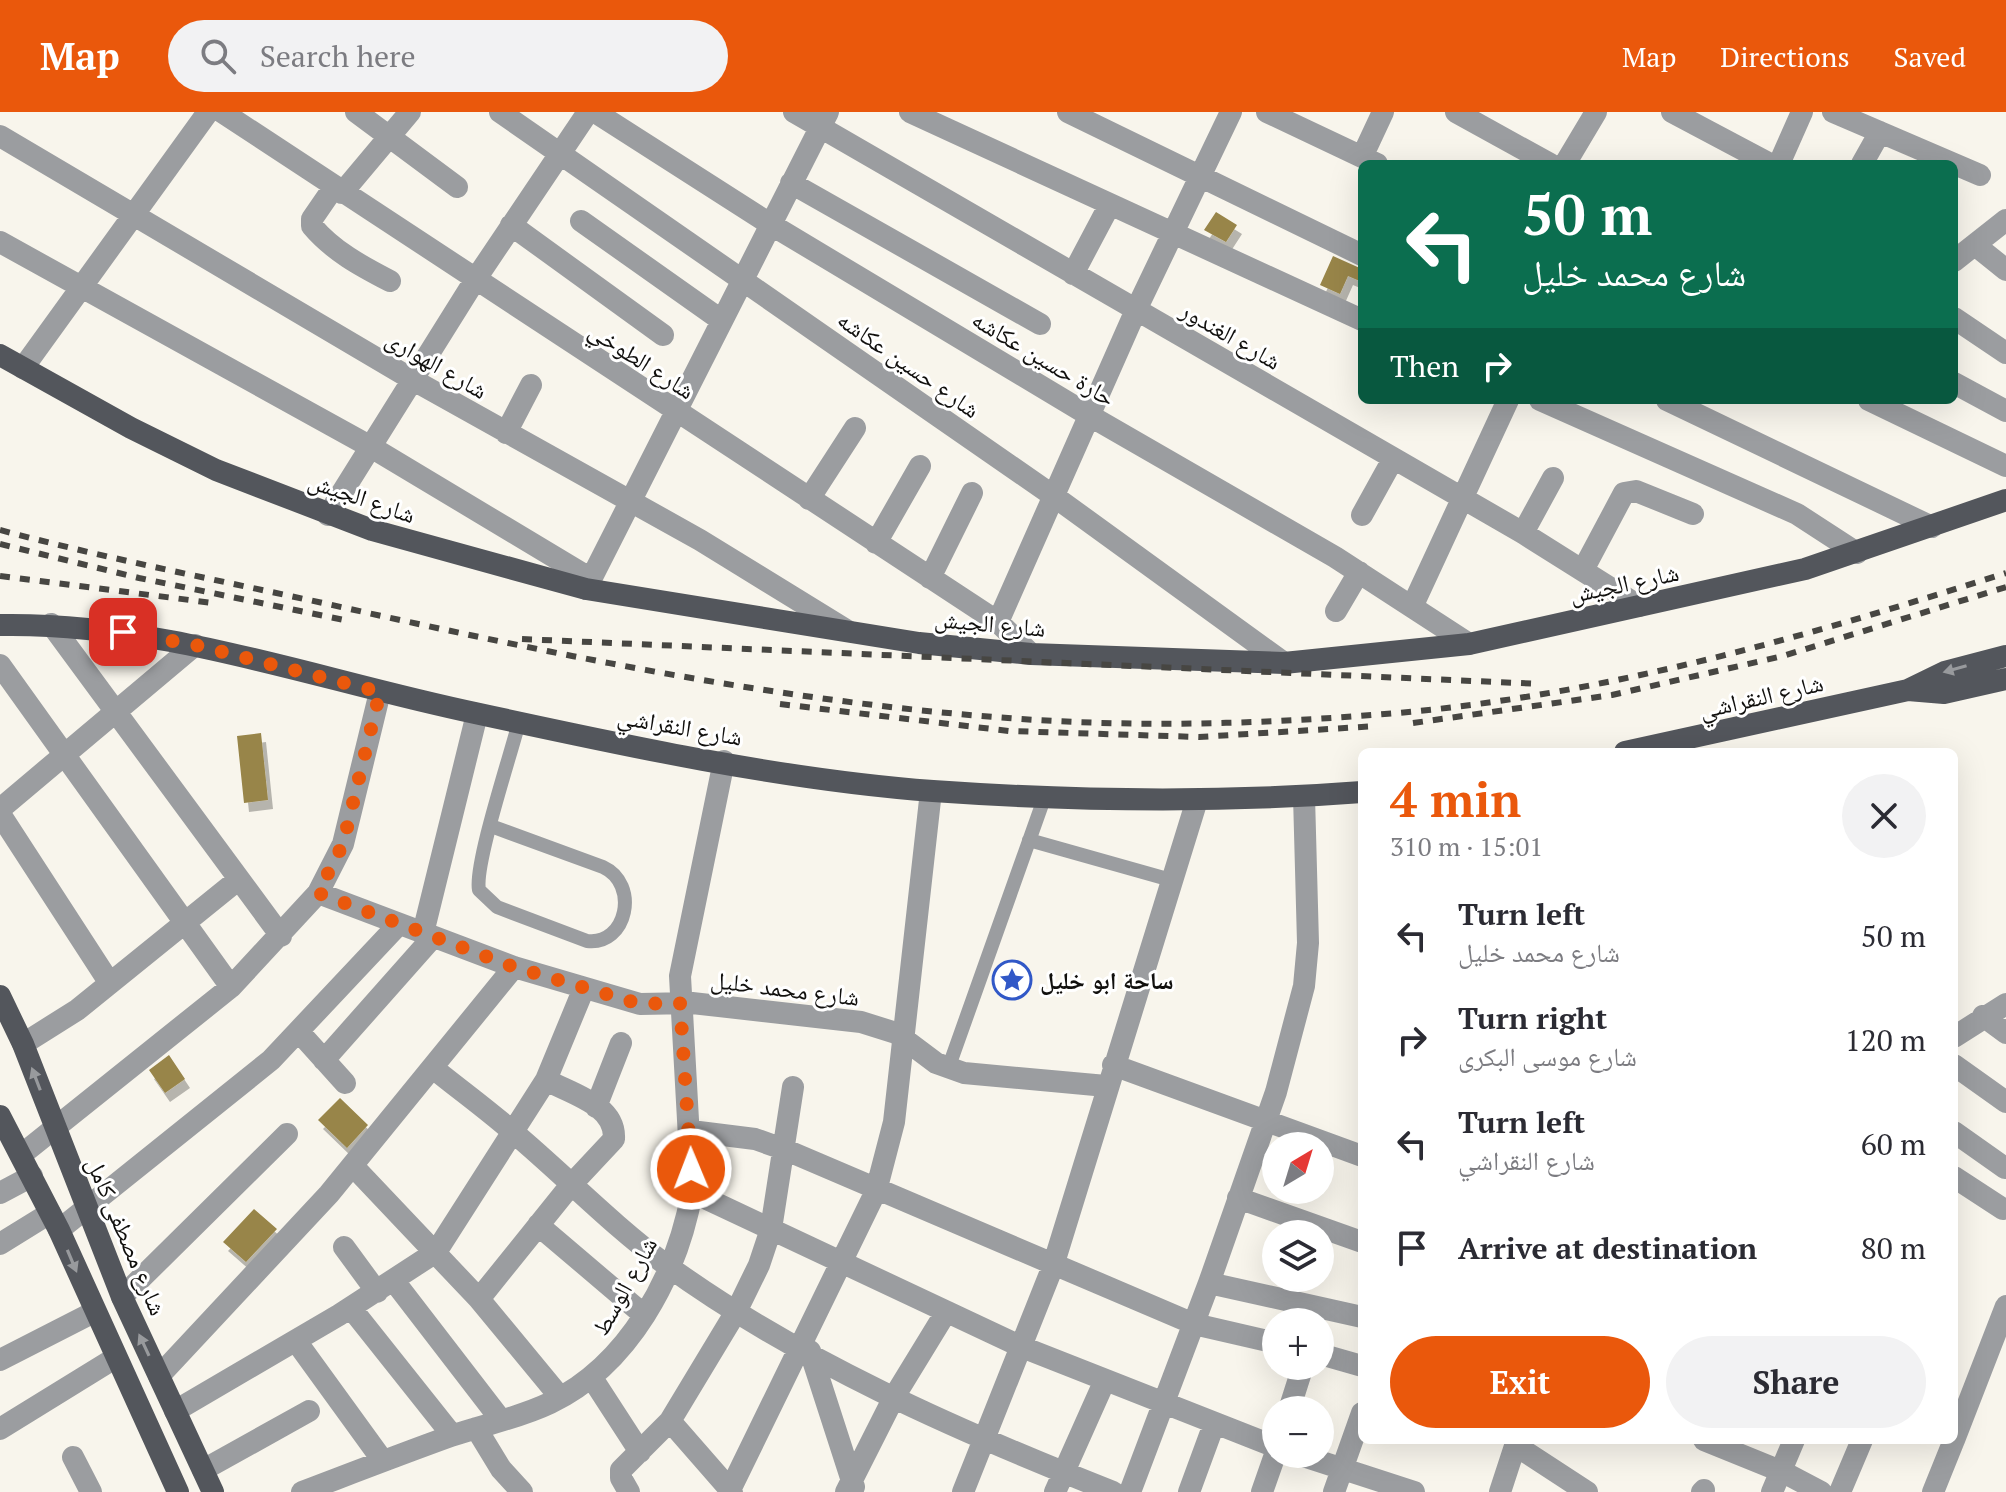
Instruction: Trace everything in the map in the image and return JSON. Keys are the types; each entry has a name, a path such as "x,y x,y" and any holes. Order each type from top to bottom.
{"main road":[{"name":"شارع الجيش","path":"0,355 131,428 216,470 328,515 588,584 851,633 1031,654 1284,663 1469,644 1857,553 2006,500"},
{"name":"شارع النقراشي","path":"0,625 51,624 195,645 477,714 724,761 931,791 1197,800 1358,792"},
{"name":"شارع النقراشي","path":"1643,748 1908,690 1945,672 2006,656"},
{"name":"شارع النقراشي","path":"1908,690 1944,693 2006,679"},
{"name":"شارع مصطفى كامل","path":"0,996 23,1044 122,1297 213,1492"},
{"path":"0,1034 23,1044"},
{"path":"0,1116 55,1222 178,1492"}],"street":[{"path":"23,368 208,112"},
{"name":"شارع الطوخي","path":"222,112 674,412 998,622 1031,654"},
{"path":"356,112 457,187"},
{"path":"390,281 359,265 323,240 312,226 312,219 410,112"},
{"name":"شارع حسين عكاشه","path":"500,112 1055,497 1284,663"},
{"path":"328,515 415,381 475,280 588,112"},
{"name":"حارة حسين عكاشه","path":"595,112 770,224 1359,572 1469,644"},
{"name":"شارع الغندور","path":"794,112 824,120 1073,274 1523,533 1639,606"},
{"path":"910,112 1358,318"},
{"path":"1068,112 1200,179 1358,253"},
{"path":"998,622 1092,417 1136,310 1231,112"},
{"path":"1267,112 1367,160"},
{"path":"1369,160 1383,112"},
{"path":"1456,112 1543,160"},
{"path":"1567,160 1596,112"},
{"path":"1672,112 1762,160"},
{"path":"1781,160 1802,112"},
{"path":"1833,112 1880,132 1920,157"},
{"path":"0,242 371,447 588,584 824,120"},
{"path":"1864,160 1880,132"},
{"name":"شارع الهوارى","path":"0,136 415,381 700,540 851,633"},
{"path":"1958,168 1980,175"},
{"path":"791,183 1040,324"},
{"path":"1073,274 1109,206"},
{"path":"1958,258 2006,220"},
{"path":"581,221 721,320"},
{"path":"511,225 663,335"},
{"path":"1975,245 2006,270"},
{"path":"1958,321 2006,353"},
{"path":"506,433 531,385"},
{"path":"1958,385 2006,411"},
{"path":"1412,607 1506,404"},
{"path":"1549,404 1797,514 1857,553"},
{"path":"1675,404 1932,527"},
{"path":"1877,404 2006,466"},
{"path":"809,499 855,428"},
{"path":"1362,515 1393,459"},
{"path":"876,543 920,466"},
{"path":"1523,533 1553,478"},
{"path":"1583,570 1624,493 1636,491 1693,514"},
{"path":"930,578 972,493"},
{"path":"1336,611 1359,572"},
{"path":"51,624 281,936"},
{"path":"109,982 0,812 195,645"},
{"path":"0,665 231,987"},
{"path":"21,1155 231,987 318,893 343,844 380,692"},
{"path":"324,1060 428,935 477,714"},
{"name":"شارع الوسط","path":"302,1492 560,1397 592,1378 614,1357 644,1315 686,1224 692,1192 680,976 686,929 724,761"},
{"path":"670,1421 731,1491 806,1349 876,1191 894,1122 931,791"},
{"path":"1130,1492 1266,1121 1304,986 1308,943 1304,796"},
{"path":"963,1492 1053,1266 1109,1075 1197,800"},
{"path":"23,1044 77,1010 239,879"},
{"name":"شارع محمد خليل","path":"318,893 514,967 640,1004 680,1003 861,1022 884,1028 948,1069 1109,1075 1266,1121 1358,1155"},
{"path":"0,1244 86,1211 247,1082 300,1033 399,924"},
{"path":"159,1376 353,1166 514,967"},
{"path":"175,1411 351,1308 436,1252 515,1134 546,1080 584,988"},
{"path":"1958,1034 2006,1004"},
{"path":"1983,1016 2006,1033"},
{"path":"300,1033 345,1083"},
{"path":"596,1107 621,1043"},
{"path":"433,1068 668,1266 737,1310 894,1397 982,1439 1060,1482 1113,1492"},
{"path":"1958,1068 2006,1102"},
{"path":"479,1299 570,1186 614,1139 615,1124 596,1107 546,1080"},
{"path":"629,1492 621,1478 621,1470 670,1421 737,1310 771,1229 786,1150 793,1087"},
{"path":"691,1131 755,1139 786,1150 876,1191 1194,1324 1262,1340"},
{"path":"122,1297 287,1134"},
{"path":"1958,1135 2005,1168"},
{"path":"353,1166 479,1299 560,1397"},
{"path":"0,1193 32,1176"},
{"path":"1958,1180 2003,1209"},
{"path":"692,1192 1022,1347 1262,1443"},
{"path":"1238,1198 1358,1241"},
{"path":"538,1225 644,1315"},
{"path":"344,1247 386,1286 501,1420"},
{"path":"1209,1283 1358,1316"},
{"path":"1958,1430 2006,1306"},
{"path":"351,1308 452,1435"},
{"path":"0,1360 94,1312"},
{"path":"851,1488 894,1397 946,1312"},
{"path":"296,1341 383,1461"},
{"path":"806,1349 851,1488"},
{"path":"0,1429 115,1358"},
{"path":"1334,1358 1358,1365"},
{"path":"592,1378 640,1452"},
{"path":"1060,1482 1105,1380"},
{"path":"203,1470 309,1411"},
{"path":"1189,1492 1214,1424"},
{"path":"1334,1492 1358,1425"},
{"path":"476,1428 501,1469 522,1492"},
{"path":"1500,1492 1515,1444"},
{"path":"1519,1444 1587,1492"},
{"path":"1714,1444 1783,1472 1821,1492"},
{"path":"1772,1492 1793,1444"},
{"path":"1840,1492 1860,1444"},
{"path":"1933,1492 1952,1444"},
{"path":"73,1457 91,1492"},
{"path":"1334,1466 1414,1492"},
{"path":"1262,1492 1270,1468"}],"lane":[{"path":"491,826 603,867 619,877 626,894 615,931 603,940 587,941 490,903 478,882 491,826 519,722"},
{"path":"948,1069 1045,796"},
{"path":"1029,840 1171,880"}],"building":[{"path":"1216,212 1237,225 1226,242 1204,230"},
{"path":"1333,256 1358,267 1358,280 1348,276 1340,294 1320,285"},
{"path":"261,733 268,800 244,803 237,736"},
{"path":"169,1055 185,1079 165,1093 149,1070"},
{"path":"340,1098 368,1125 347,1148 318,1120"},
{"path":"254,1209 277,1229 246,1262 223,1242"}],"railway":[{"path":"0,530 131,562 431,627 677,676 925,711 1105,723 1251,722 1349,717 1475,704 1552,692 1706,660 1857,619 2006,573"},
{"path":"0,544 139,578 344,620"},
{"path":"0,576 213,603"},
{"path":"1413,723 1612,695 1783,656 2006,587"},
{"path":"522,639 1541,684"},
{"path":"780,704 1009,731 1199,737 1378,726"}],"place":[{"name":"ساحة ابو خليل","path":"1012,980"}],"route":[{"path":"123,632 195,645 380,692 343,844 318,893 514,967 640,1004 680,1003 691,1131 691,1169"}]}
